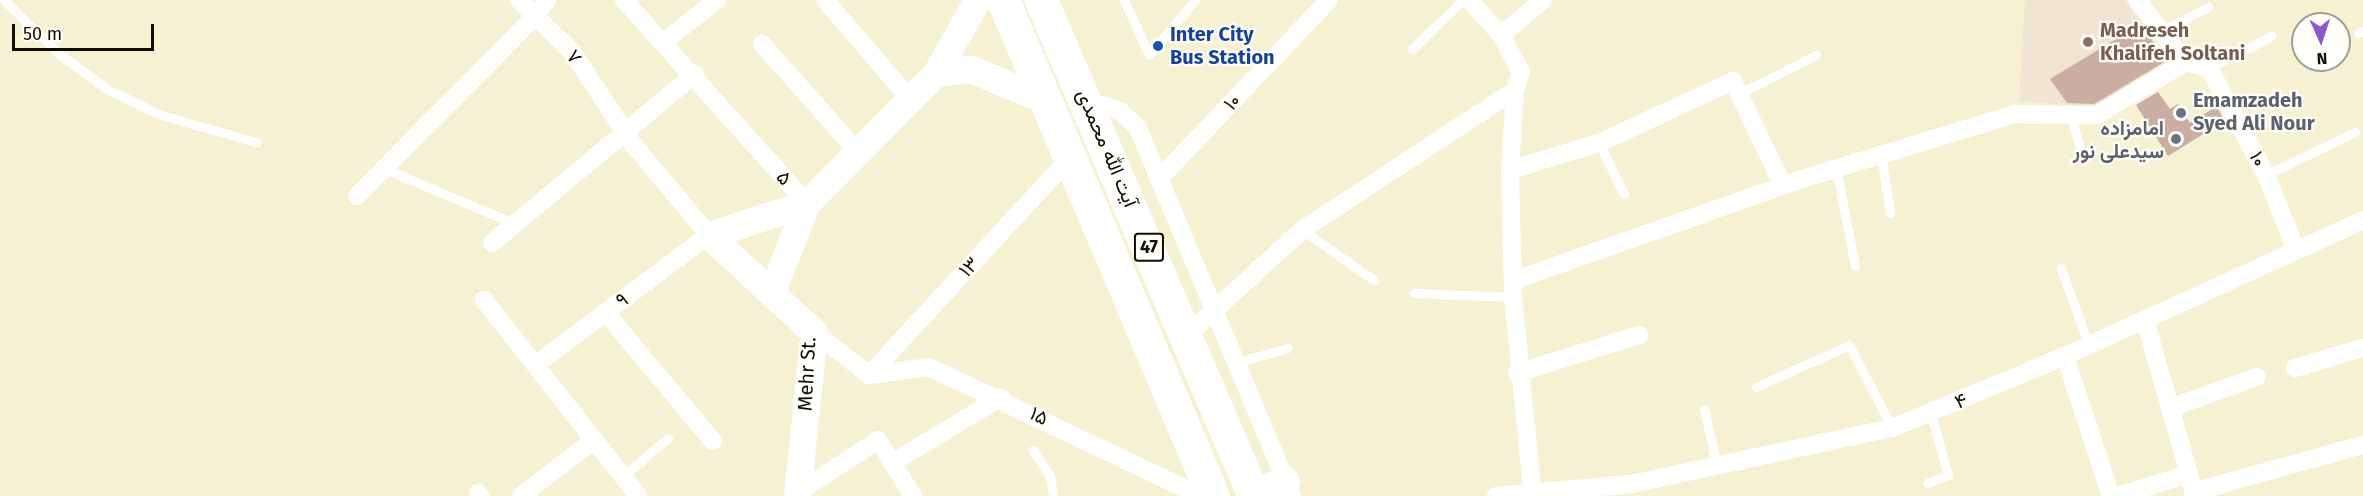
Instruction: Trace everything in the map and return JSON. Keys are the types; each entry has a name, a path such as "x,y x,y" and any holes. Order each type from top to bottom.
{"highway":[{"name":"آیت الله محمدی","path":"1003,0 1213,496"},
{"name":"آیت الله محمدی","path":"1041,0 1088,102 1253,496"}],"main road":[{"path":"1253,496 1288,489"}],"street":[{"name":"۷","path":"519,0 573,54 626,135 709,235 771,293"},
{"path":"357,196 535,16 547,0"},
{"name":"۵","path":"624,0 665,41 807,204 709,235"},
{"path":"665,41 717,0"},
{"path":"825,0 910,99"},
{"path":"771,293 807,204 936,73 977,0"},
{"name":"۱۰","path":"1160,178 1329,0"},
{"path":"1469,0 1501,35 1521,72 1515,90 1510,170 1517,373 1533,494"},
{"path":"1501,35 1543,0"},
{"path":"2137,0 2186,62 2209,68"},
{"path":"762,44 858,152"},
{"path":"1514,288 1783,186 2014,114 2097,115 2186,62"},
{"name":"۱۰","path":"2209,68 2266,175 2295,250"},
{"path":"936,73 971,69 1044,100"},
{"path":"492,243 626,135 694,74"},
{"path":"1510,170 1599,143 1733,81 1783,186"},
{"path":"1186,336 1302,230 1515,90"},
{"path":"1088,102 1120,111 1138,128 1288,489"},
{"name":"۱۳","path":"869,375 1070,159"},
{"name":"۴","path":"1496,496 1632,484 1892,428 1931,414 2145,321 2363,220"},
{"name":"۹","path":"535,364 709,235"},
{"name":"Mehr St.","path":"771,293 814,332 796,494"},
{"path":"484,300 638,496"},
{"path":"605,312 713,441"},
{"path":"2145,321 2194,494 2363,445"},
{"path":"814,332 869,375"},
{"path":"1517,373 1639,335"},
{"path":"2295,368 2363,348"},
{"path":"2065,356 2111,496"},
{"name":"۱۵","path":"869,375 929,367 1001,397 1201,496"},
{"path":"2170,408 2257,377"},
{"path":"892,463 1001,397"},
{"path":"521,496 594,440"},
{"path":"796,494 878,440 913,496"},
{"path":"2118,496 2188,474"}],"lane":[{"path":"4,0 59,54 109,90 161,115 256,142"},
{"path":"1124,0 1149,55 1195,0"},
{"path":"1412,49 1463,0"},
{"path":"2162,31 2208,7"},
{"path":"2209,68 2271,36"},
{"path":"1739,94 1816,56"},
{"path":"2070,115 2083,157"},
{"path":"2266,175 2355,132"},
{"path":"1599,143 1624,194"},
{"path":"1881,154 1890,213"},
{"path":"1836,168 1855,266"},
{"path":"385,169 516,224"},
{"path":"1302,230 1374,280"},
{"path":"2061,268 2088,344"},
{"path":"1414,293 1514,288"},
{"path":"1756,387 1849,345 1892,428"},
{"path":"1234,363 1288,348"},
{"path":"1704,409 1717,466"},
{"path":"1927,483 1948,475 1931,414"},
{"path":"623,477 668,438"},
{"path":"1033,450 1050,476 1053,496"}],"shaded area":[{"name":"Madreseh Khalifeh Soltani","path":"2025,0 2125,0 2166,61 2094,107 2019,101"}],"building":[{"path":"2141,24 2166,61 2094,104 2067,103 2050,79"},
{"name":"Emamzadeh Syed Ali Nour","path":"2158,92 2170,109 2178,104 2190,123 2217,106 2224,121 2168,156 2136,105"}],"place":[{"name":"Madreseh Khalifeh Soltani","path":"2088,42"},
{"name":"Inter City Bus Station","path":"1158,46"},
{"name":"Emamzadeh Syed Ali Nour","path":"2181,113"},
{"name":"امامزاده سیدعلی نور","path":"2176,139"}]}
